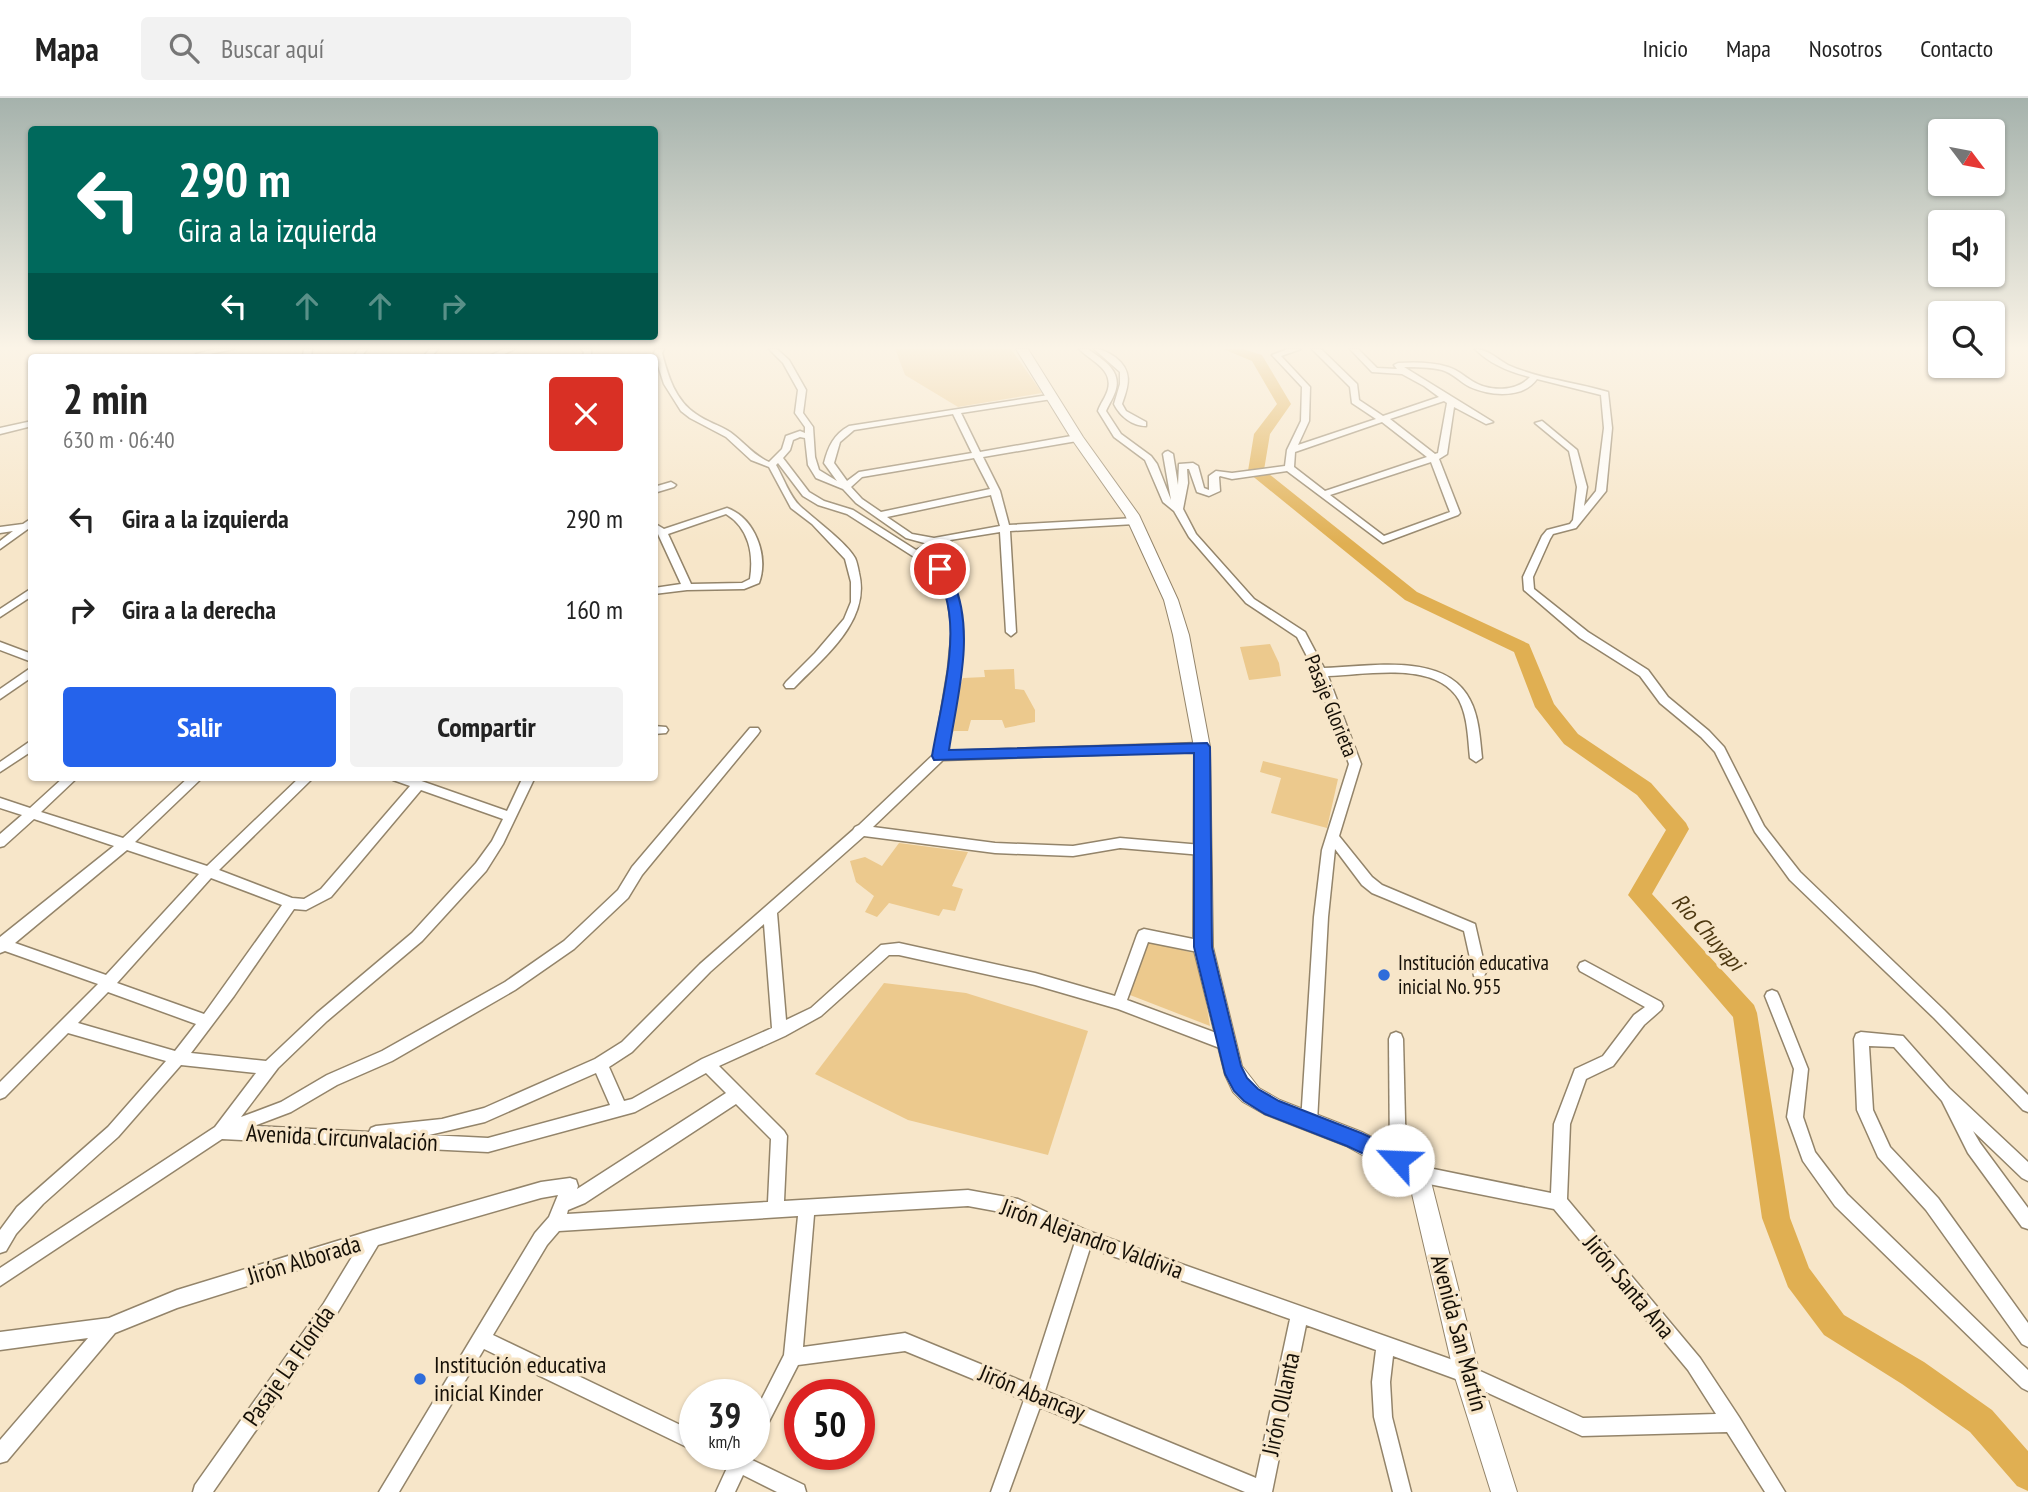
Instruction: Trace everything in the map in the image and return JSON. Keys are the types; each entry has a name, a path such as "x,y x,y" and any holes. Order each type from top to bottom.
{"main road":[{"path":"1063,414 1135,520 1174,612 1202,747 1203,947 1225,1043 1236,1076 1251,1095 1398,1160 1419,1174"},
{"name":"Avenida San Martín","path":"1419,1174 1467,1374 1504,1492"}],"street":[{"path":"327,1138 442,1126 485,1115 600,1064 627,1047 705,968 890,805 940,756 954,670 957,629 952,595 940,569 849,512 821,503 806,494 776,461 752,458 730,436 687,414"},
{"path":"800,414 809,427 808,459 815,473 830,483 846,487"},
{"path":"937,414 852,428 840,433 831,451 829,463 846,487 859,501 909,536 939,539 1005,528 1135,520"},
{"path":"958,414 995,491 1005,528 1011,632"},
{"path":"1103,414 1108,425 1124,442 1147,455 1159,474 1163,496 1178,509"},
{"path":"1125,414 1143,424"},
{"path":"1289,468 1291,450 1305,421 1305,414"},
{"path":"1178,509 1183,482 1182,466 1193,466 1200,489 1209,493 1215,491 1214,476 1219,473 1232,476 1250,471 1289,468 1383,540 1455,513 1434,458 1375,414"},
{"path":"1291,450 1398,414"},
{"path":"1324,494 1442,454 1450,414"},
{"path":"1474,414 1489,422"},
{"path":"1607,414 1608,428 1601,491 1573,526 1550,532 1545,538 1528,577 1529,590 1584,635 1644,673 1664,700 1705,734 1720,750 1759,829 1795,876 1939,1014 2028,1105"},
{"path":"1539,423 1573,450 1582,487 1577,520"},
{"path":"0,431 28,424"},
{"path":"776,461 786,450 789,438 800,434 809,437"},
{"path":"846,487 859,475 1077,438"},
{"name":"Pasaje Glorieta","path":"1168,454 1172,491 1192,535 1250,601 1301,635 1321,672 1355,764 1328,850 1321,917 1309,1122"},
{"path":"776,461 794,506 815,522 850,558 856,582 856,603 849,620 790,685"},
{"path":"658,489 671,485"},
{"path":"881,515 995,491"},
{"path":"658,591 744,586 755,581 758,555 747,527 736,514 727,511 658,530 687,587"},
{"path":"0,530 28,523"},
{"path":"0,546 28,524"},
{"path":"16,535 28,537"},
{"path":"915,554 933,547 939,539"},
{"path":"939,539 953,555 952,562 940,569"},
{"path":"0,614 28,594"},
{"path":"0,646 28,656"},
{"path":"1321,672 1420,669 1441,677 1454,685 1464,698 1473,731 1476,758"},
{"path":"0,695 28,674"},
{"path":"0,1278 220,1132 286,1107 332,1080 387,1056 531,973 569,944 622,894 638,870 754,732"},
{"path":"0,768 28,747"},
{"path":"940,756 1202,747"},
{"path":"0,842 68,781"},
{"path":"1,945 125,844 193,781"},
{"path":"0,1092 107,984 209,872 304,781"},
{"path":"408,781 510,817"},
{"name":"Avenida Circunvalación","path":"220,1132 270,1068 322,1017 416,937 486,860 497,844 527,781"},
{"path":"0,803 209,872 291,903 306,905 326,893 418,785"},
{"path":"859,830 995,848 1073,851 1120,844 1202,850"},
{"path":"1332,837 1377,889 1470,928 1479,972"},
{"path":"0,1245 11,1224 111,1134 177,1058 291,903"},
{"path":"770,909 780,1031"},
{"path":"1203,947 1144,935 1119,1003 1225,1043"},
{"path":"1,945 206,1021"},
{"name":"Avenida Circunvalación","path":"220,1132 488,1145 635,1105 707,1064 816,1012 886,949 900,949 1035,979 1119,1003"},
{"path":"1419,1174 1559,1202 1562,1124 1580,1073 1608,1060 1639,1020 1656,1006 1585,967"},
{"path":"1772,996 1801,1069 1795,1117 1809,1156 1841,1200 2028,1382"},
{"path":"66,1026 177,1058 270,1068"},
{"path":"1396,1039 1398,1160"},
{"path":"2028,1173 1944,1093 1898,1041 1861,1039 1865,1110 1884,1152 1932,1204 2028,1338"},
{"path":"600,1064 620,1108"},
{"path":"707,1064 779,1136 776,1208"},
{"path":"1944,1093 1974,1148 2028,1221"},
{"path":"388,1492 541,1239 555,1223 562,1205 579,1197 737,1095"},
{"name":"Jirón Alborada","path":"0,1341 109,1327 177,1299 373,1238 541,1191 570,1186 562,1205"},
{"name":"Jirón Alejandro Valdivia","path":"555,1223 968,1198 1018,1208 1085,1238 1467,1374"},
{"name":"Jirón Santa Ana","path":"1559,1202 1694,1364 1776,1492"},
{"path":"770,1402 793,1357 807,1208"},
{"name":"Pasaje La Florida","path":"202,1492 330,1309 373,1238"},
{"path":"1000,1492 1035,1395 1085,1238"},
{"name":"Jirón Ollanta","path":"1262,1491 1299,1316"},
{"path":"0,1454 109,1327"},
{"path":"482,1339 679,1434"},
{"name":"Jirón Abancay","path":"793,1357 905,1342 1262,1491"},
{"path":"1387,1344 1381,1382 1383,1417 1402,1492"},
{"path":"1467,1374 1582,1427 1732,1423"},
{"path":"725,1492 736,1470"},
{"path":"760,1470 797,1492"}],"shaded area":[{"path":"1270,644 1279,663 1281,676 1249,680 1240,647"},
{"path":"1014,669 1015,689 1024,690 1035,710 1035,722 1005,728 1002,720 971,720 968,731 954,731 947,739 951,707 963,678 985,677 984,670"},
{"path":"1263,761 1338,779 1327,828 1271,813 1281,778 1260,772"},
{"path":"899,843 968,852 952,886 963,889 955,911 943,909 939,916 889,903 877,917 865,912 874,896 856,882 850,861 865,857 882,866"},
{"path":"1148,942 1198,954 1210,1026 1130,995"},
{"path":"884,983 966,993 1088,1031 1048,1155 908,1120 815,1074"}],"waterway":[{"name":"Rio Chuyapi","path":"1277,414 1262,434 1256,471 1411,596 1522,648 1545,707 1571,739 1644,789 1678,829 1639,895 1745,1013 1776,1218 1798,1277 1834,1325 1913,1373 1981,1421 2028,1475"}],"place":[{"name":"Institución educativa inicial No. 955","path":"1384,975"},
{"name":"Institución educativa inicial Kinder","path":"420,1379"}],"route":[{"path":"940,569 952,595 957,629 954,670 940,756 1202,747 1203,947 1232,1068 1251,1095 1272,1107 1354,1139 1398,1160"}]}
